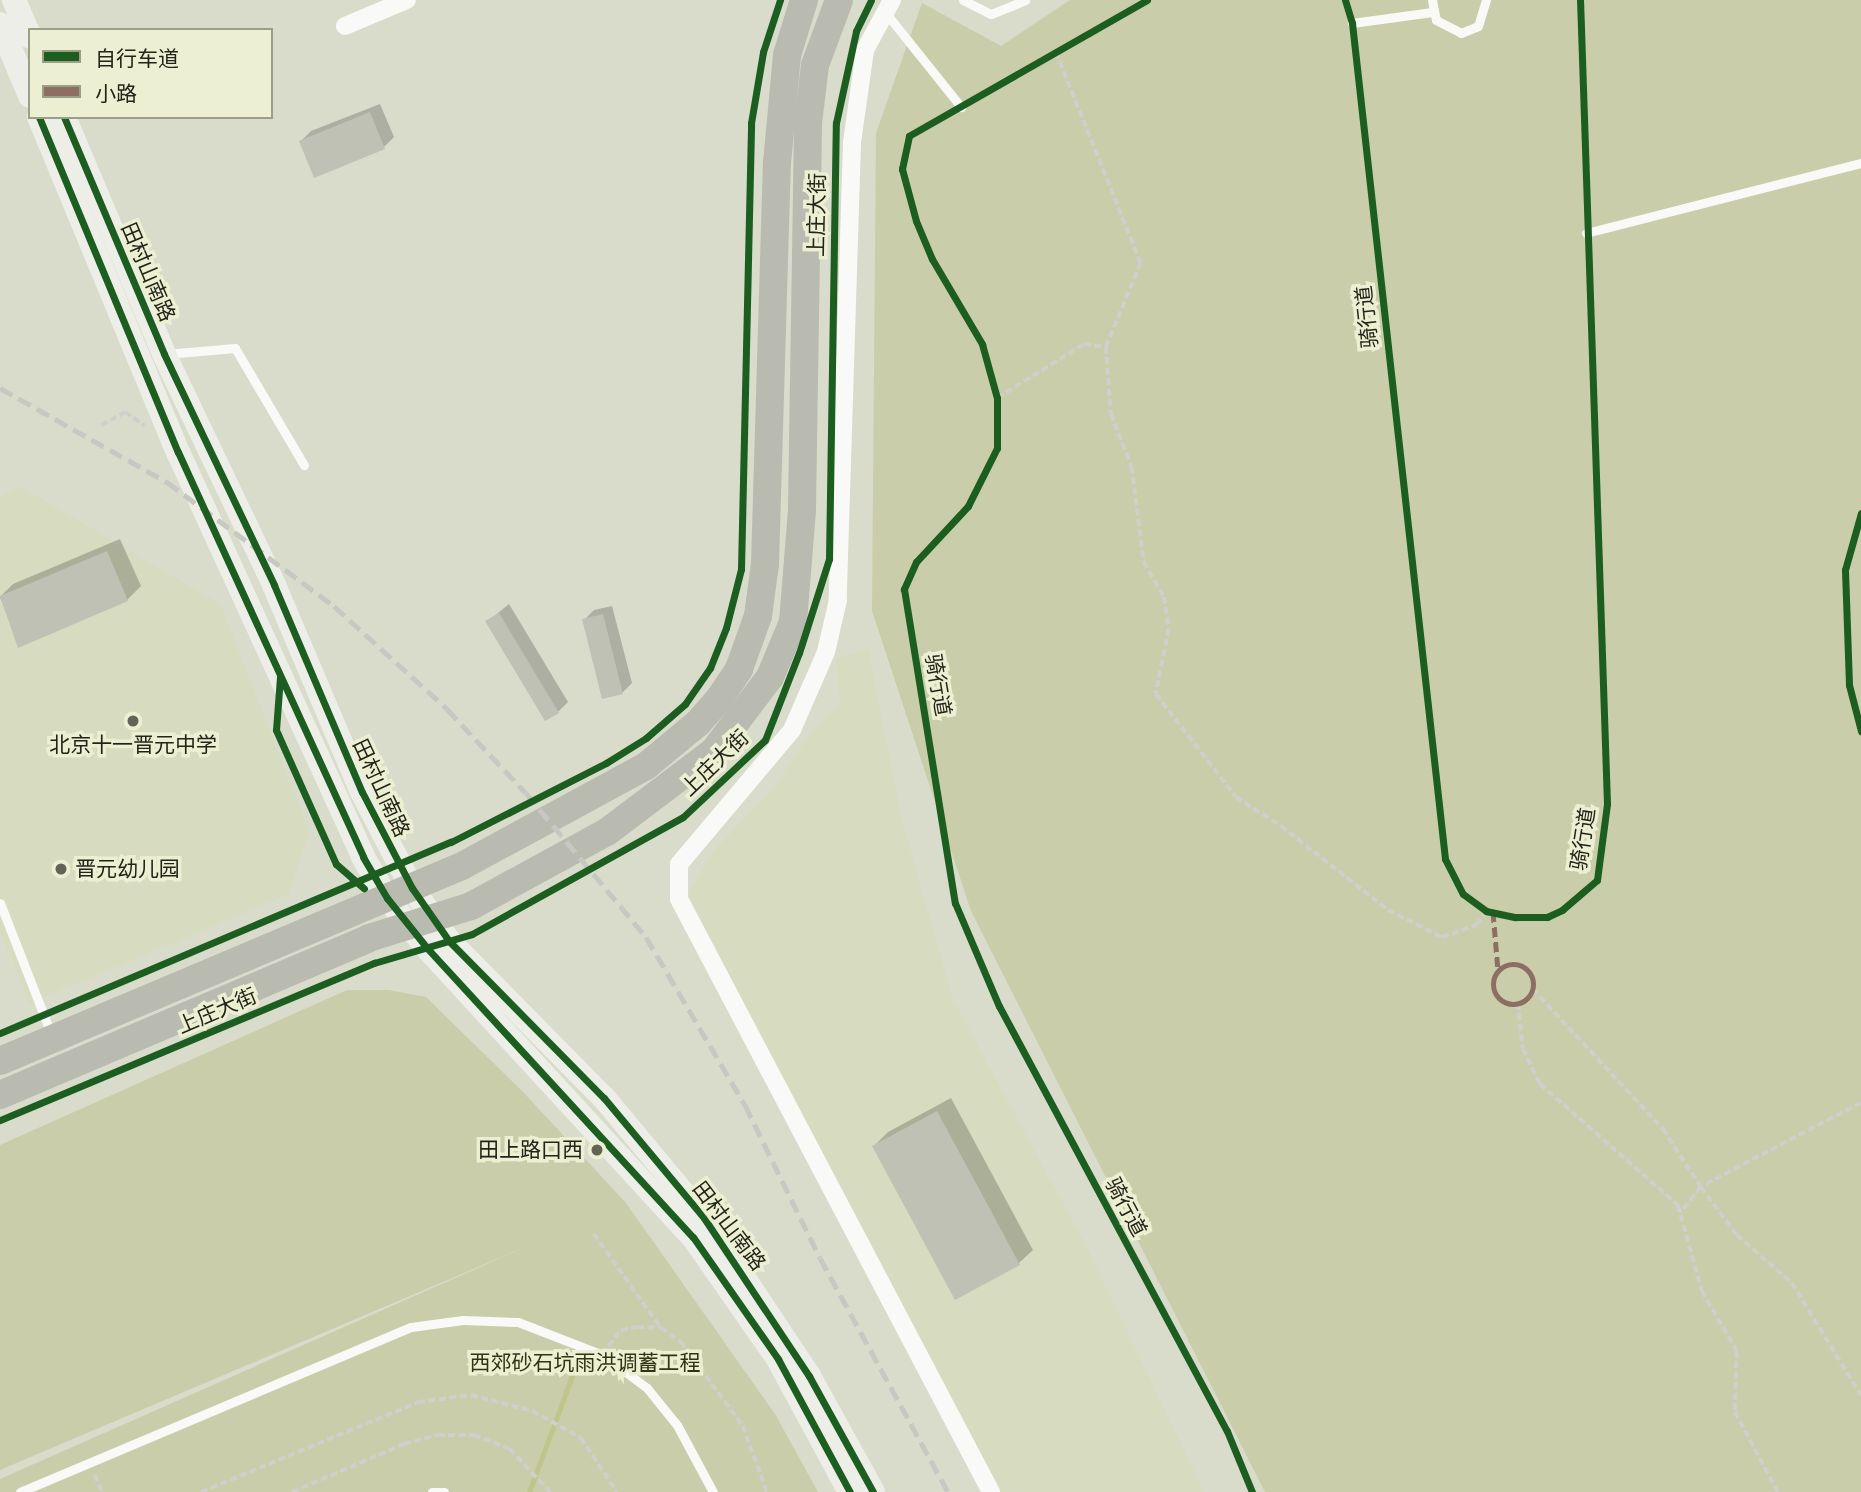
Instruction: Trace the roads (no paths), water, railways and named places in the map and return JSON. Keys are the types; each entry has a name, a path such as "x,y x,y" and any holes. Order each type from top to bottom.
{"main road":[{"path":"14,0 28,32"},
{"name":"上庄大街","path":"0,1061 462,866 646,766 698,723 739,668 758,616 765,564 777,151 787,55 804,0"},
{"name":"上庄大街","path":"0,1095 419,920 471,906 607,832 714,751 770,677 793,622 800,554 808,123 815,65 839,0"},
{"path":"0,24 28,91"},
{"name":"田村山南路","path":"40,119 178,453 363,857 399,893 419,920 693,1237 778,1359 850,1492"},
{"name":"田村山南路","path":"65,119 164,354 274,585 362,792 399,893"},
{"name":"田村山南路","path":"419,920 449,941 604,1098 704,1218 795,1353 873,1492"}],"street":[{"path":"345,26 407,0"},
{"path":"888,6 865,50 852,143 838,600 826,652 792,730 678,864 678,899 991,1492"}],"lane":[{"path":"962,0 991,14 1025,0"},
{"path":"1432,0 1432,12 1442,28 1461,33 1478,26 1486,0"},
{"path":"888,6 961,107"},
{"path":"1352,23 1432,12"},
{"path":"1586,233 1861,163"},
{"path":"164,354 235,348 304,466"},
{"path":"0,903 53,1039"},
{"path":"20,1492 411,1327 463,1320 517,1322 603,1355 647,1388 677,1425 713,1492"},
{"path":"432,1492 444,1492"}],"waterway":[{"path":"529,1492 573,1373"}],"railway":[{"path":"0,388 167,482 334,606 447,709 526,793 646,937 745,1105 820,1258 948,1492"}],"place":[{"name":"北京十一晋元中学","path":"133,721"},
{"name":"晋元幼儿园","path":"61,869"},
{"name":"田上路口西","path":"597,1150"}],"park label":[{"name":"西郊砂石坑雨洪调蓄工程","path":"585,1363"}]}
